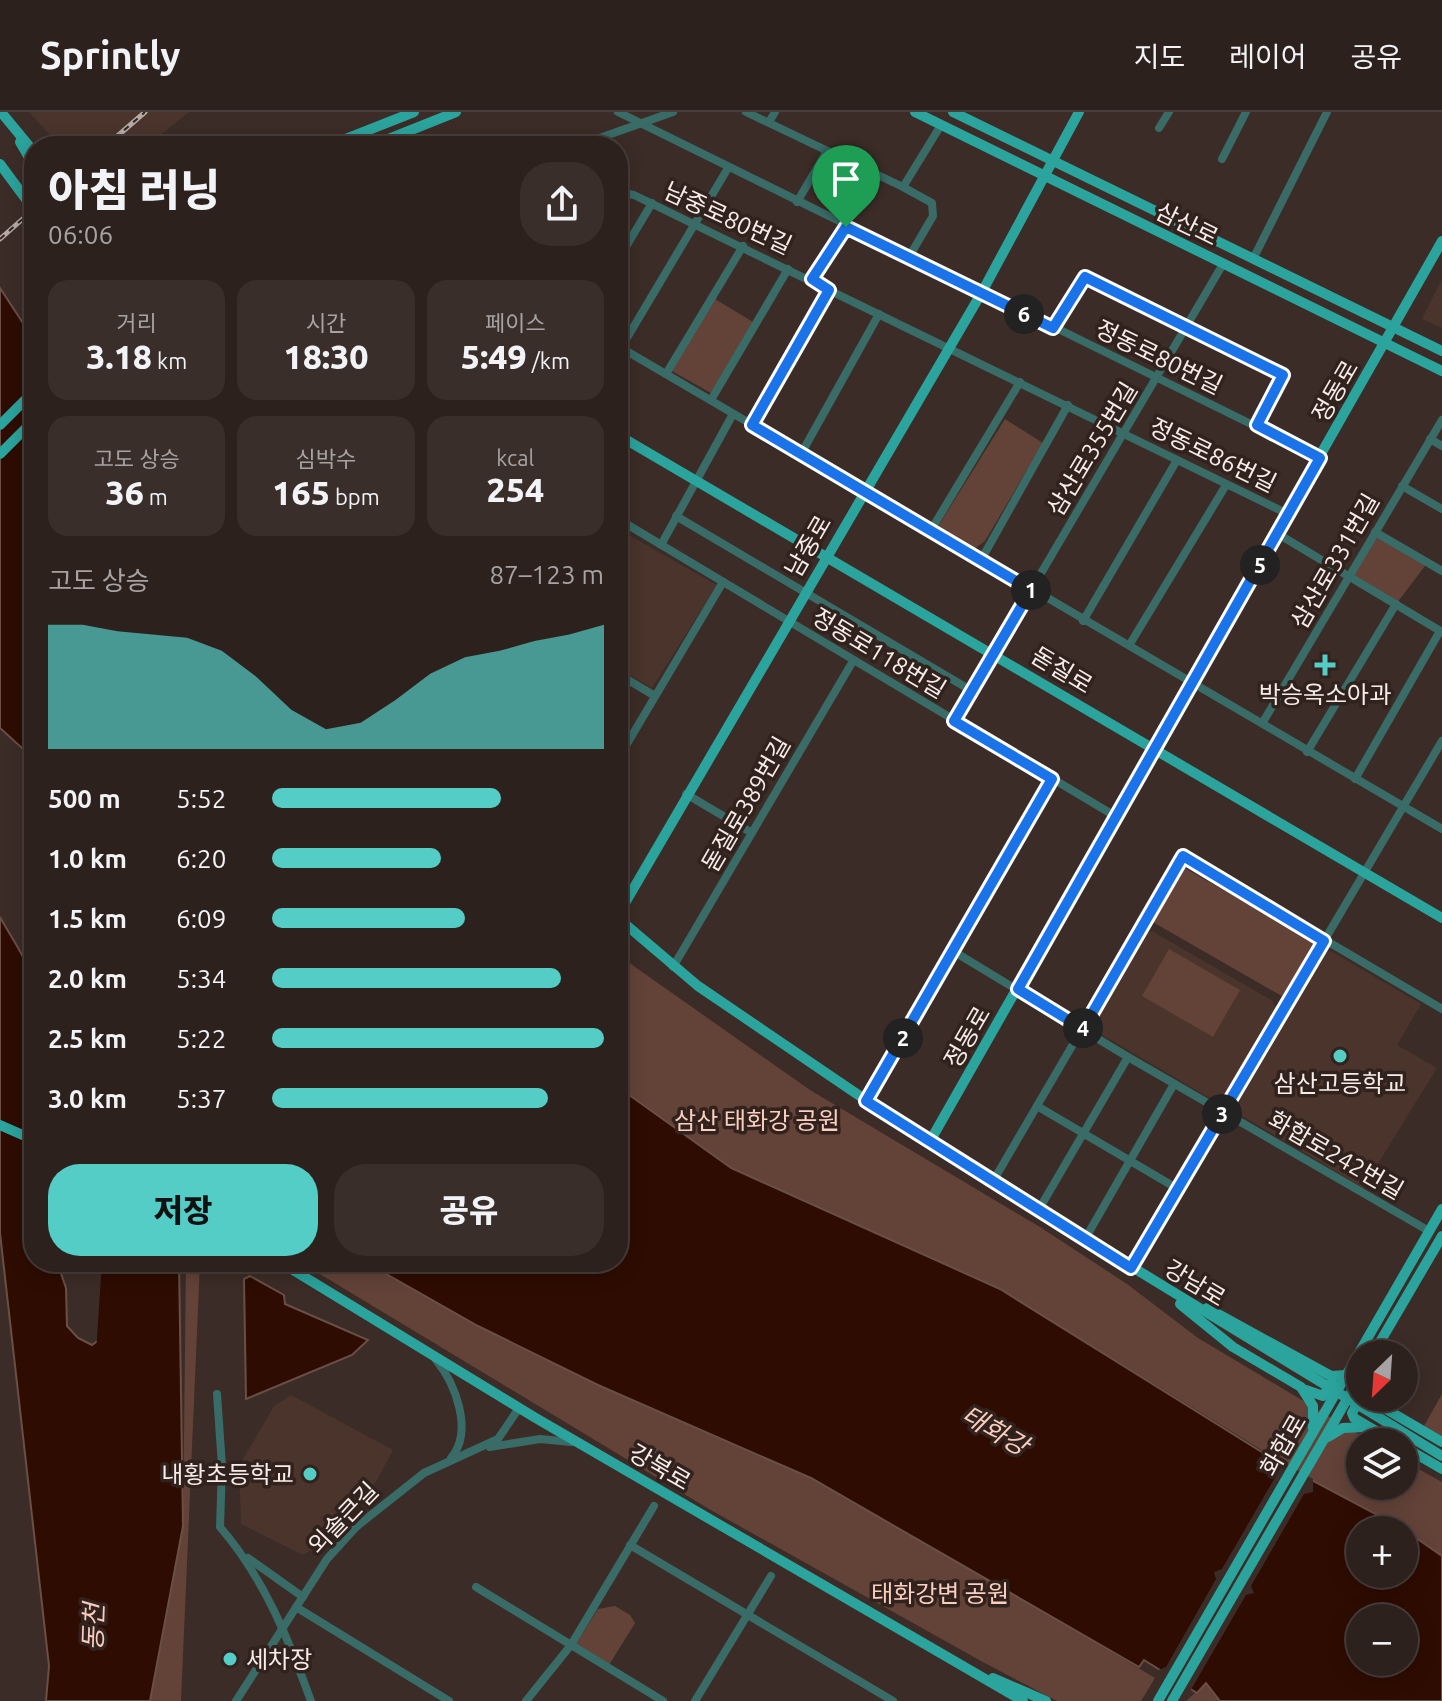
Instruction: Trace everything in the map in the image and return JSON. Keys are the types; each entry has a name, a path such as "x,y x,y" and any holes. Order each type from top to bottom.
{"main road":[{"path":"1,112 24,140"},
{"path":"355,136 414,112"},
{"path":"396,136 456,112"},
{"name":"삼산로","path":"915,112 1442,371"},
{"name":"삼산로","path":"953,112 1442,351"},
{"name":"남중로","path":"628,898 826,554 982,292 1079,112"},
{"path":"10,123 24,148"},
{"path":"0,164 24,196"},
{"name":"정동로","path":"929,1143 1442,241"},
{"path":"0,425 24,401"},
{"path":"0,454 24,430"},
{"name":"돋질로","path":"628,441 826,554 1442,918"},
{"name":"강남로","path":"628,925 673,967 929,1143 1442,1456"},
{"path":"0,1125 24,1136"},
{"name":"화합로","path":"1367,1340 1442,1209"},
{"path":"1381,1340 1441,1238"},
{"name":"강북로","path":"296,1272 583,1446 1023,1701"},
{"path":"1166,1290 1245,1326 1331,1376 1346,1375"},
{"path":"1166,1290 1233,1347 1317,1396 1323,1396 1332,1382 1331,1376"},
{"name":"화합로","path":"1158,1701 1346,1377"},
{"path":"1301,1387 1313,1406 1310,1438"},
{"name":"화합로","path":"1172,1701 1346,1401"},
{"path":"1354,1412 1352,1416 1370,1428"},
{"path":"1390,1412 1442,1442"},
{"path":"1321,1444 1346,1428"},
{"path":"1418,1455 1441,1469"},
{"path":"976,1672 1009,1701"},
{"path":"976,1672 1046,1701"}],"street":[{"name":"정동로80번길","path":"618,112 1320,458"},
{"path":"604,136 673,112"},
{"path":"746,112 932,203 933,216 909,257"},
{"path":"769,122 775,112"},
{"path":"1159,128 1169,112"},
{"path":"1222,159 1246,112"},
{"path":"1253,259 1327,112"},
{"path":"903,187 941,125"},
{"path":"797,202 827,151"},
{"path":"628,334 728,168"},
{"name":"남중로80번길","path":"628,195 652,203 743,246 948,347"},
{"path":"628,243 652,203"},
{"path":"812,279 846,227"},
{"path":"666,374 743,246"},
{"name":"삼산로355번길","path":"954,721 1223,264"},
{"path":"711,400 788,269"},
{"path":"1053,328 1085,277 1283,375 1257,425"},
{"path":"752,425 829,290"},
{"path":"801,454 879,314"},
{"name":"정동로86번길","path":"948,347 1288,514"},
{"path":"628,354 1083,621 1130,644 1263,722 1307,752 1442,829"},
{"path":"931,530 1020,382"},
{"path":"981,560 1068,405"},
{"path":"661,545 733,414"},
{"name":"삼산로331번길","path":"1263,722 1442,420"},
{"path":"1430,439 1442,446"},
{"path":"1083,621 1177,460"},
{"path":"1130,644 1226,485"},
{"path":"1402,486 1442,509"},
{"path":"676,516 972,691"},
{"name":"정동로118번길","path":"628,525 1115,816"},
{"path":"1375,532 1442,571"},
{"path":"1278,534 1348,579 1441,631 1355,779"},
{"path":"628,742 723,582"},
{"path":"1307,752 1396,604"},
{"name":"돋질로389번길","path":"673,967 853,661"},
{"path":"628,680 655,696"},
{"path":"1131,1268 1442,741"},
{"path":"866,1101 1052,779"},
{"path":"686,794 752,833"},
{"path":"992,1183 1183,856 1442,1009"},
{"name":"화합로242번길","path":"953,951 1128,1057 1429,1231"},
{"path":"1038,1211 1128,1057"},
{"path":"1085,1239 1174,1084"},
{"path":"1037,1106 1178,1189"},
{"path":"430,1353 452,1383 459,1409 459,1445 444,1463"},
{"path":"217,1394 222,1466 220,1527 244,1555 284,1628 311,1701"},
{"name":"외솔큰길","path":"236,1701 327,1559 364,1520 403,1487 504,1434 519,1408"},
{"path":"477,1450 540,1439 561,1439 583,1446"},
{"path":"526,1701 571,1645 654,1506"},
{"path":"630,1545 893,1701"},
{"path":"244,1555 303,1597"},
{"path":"695,1701 771,1576"},
{"path":"476,1587 663,1701"},
{"path":"296,1607 449,1701"}],"shaded area":[{"path":"29,112 189,112 159,136 51,136"},
{"path":"1442,279 1442,328 1422,319"},
{"path":"628,535 717,585 652,688 628,674"},
{"path":"1152,931 1273,1001 1276,1009 1222,1099 1213,1100 1092,1029 1091,1024 1145,934"},
{"name":"삼산고등학교","path":"1331,951 1421,1004 1397,1045 1437,1068 1363,1188 1234,1111 1324,954"},
{"name":"내황초등학교","path":"291,1395 393,1450 376,1482 318,1546 303,1555 241,1524 239,1466 274,1406"}],"green space":[{"path":"715,299 753,322 711,393 672,371"},
{"path":"1005,419 1043,443 985,541 974,549 940,530 939,525"},
{"path":"1375,532 1428,562 1396,604 1348,579"},
{"path":"1183,867 1318,944 1287,999 1151,921"},
{"path":"1169,949 1240,990 1213,1037 1142,996"},
{"name":"삼산 태화강 공원","path":"628,962 810,1090 1040,1227 1127,1284 1198,1338 1349,1428 1346,1428 1346,1500 1418,1500 1418,1469 1442,1482 1442,1559 1418,1541 1418,1516 1369,1516 1000,1289 731,1168 628,1094"},
{"path":"186,1272 200,1272 181,1701 145,1701 183,1526"},
{"name":"태화강변 공원","path":"317,1272 383,1272 478,1326 598,1385 811,1478 952,1557 1155,1678 1141,1701 1057,1701 709,1509"},
{"path":"1442,1394 1442,1437 1424,1426"},
{"path":"615,1606 630,1615 635,1623 609,1665 576,1644 598,1609"},
{"path":"1207,1682 1220,1701 1186,1701"}],"water":[{"path":"0,288 24,325 24,750 0,728"},
{"name":"동천","path":"0,917 24,959 24,1272 60,1272 66,1288 67,1326 78,1338 92,1345 106,1333 109,1326 106,1272 179,1272 183,1526 150,1701 46,1701 49,1666 0,1233"},
{"name":"태화강","path":"628,1094 731,1168 1000,1289 1281,1464 1379,1516 1346,1516 1346,1588 1418,1588 1418,1539 1442,1556 1442,1701 1220,1701 1206,1683 1197,1693 1144,1660 1139,1667 811,1478 598,1385 478,1326 383,1272 628,1272"},
{"path":"250,1276 284,1295 285,1304 368,1340 352,1355 246,1399 244,1279"}],"pier":[{"path":"1284,1462 1313,1479 1313,1492 1304,1494 1251,1586 1254,1593 1246,1595 1189,1693 1156,1671 1166,1667 1216,1579 1214,1572 1222,1569"}],"waterway":[{"path":"103,1353 108,1272"}],"railway":[{"path":"117,136 145,112"},
{"path":"0,239 24,218"}],"place":[{"name":"박승옥소아과","path":"1325,665"},
{"name":"삼산고등학교","path":"1340,1056"},
{"name":"내황초등학교","path":"310,1474"},
{"name":"세차장","path":"230,1659"}],"route":[{"path":"846,227 1053,328 1085,277 1283,375 1257,425 1320,458 1018,989 1083,1029 1183,856 1324,941 1131,1268 866,1101 1052,779 954,721 1031,590 752,425 829,290 812,279 846,227"}]}
